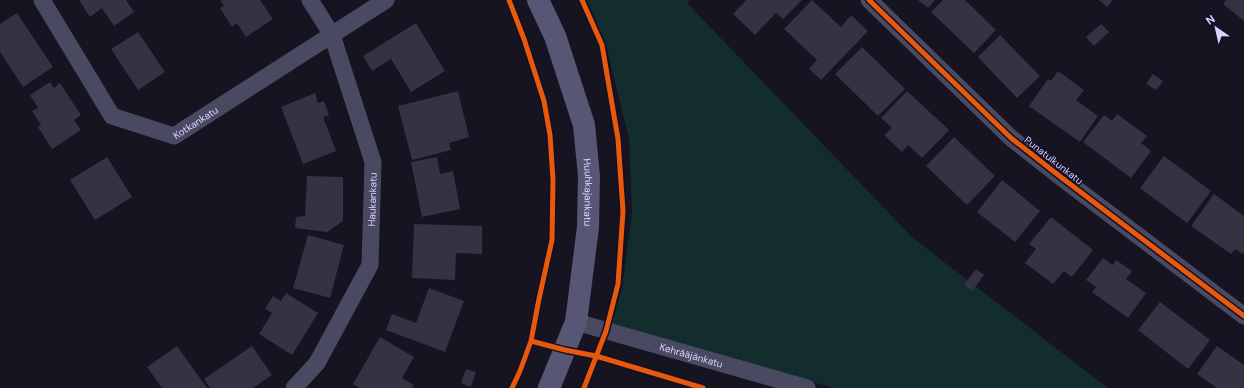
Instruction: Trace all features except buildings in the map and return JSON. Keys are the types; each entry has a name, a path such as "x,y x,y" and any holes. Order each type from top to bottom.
{"street":[{"name":"Kotkankatu","path":"42,0 112,116 174,136 386,0"},
{"name":"Haukankatu","path":"294,388 317,364 370,266 373,162 332,35 310,0"},
{"name":"Huuhkajankatu","path":"538,0 555,36 584,125 589,176 588,227 576,322 549,388"},
{"name":"Punatulkunkatu","path":"869,0 1011,138 1244,316"},
{"name":"Kehrääjänkatu","path":"576,322 806,388"}],"green space":[{"path":"587,0 690,0 687,3 913,238 1108,388 833,388 610,323 622,288 632,212 629,139 606,45"}],"cycle path":[{"path":"509,0 524,39 544,101 550,135 553,180 552,240 531,341 512,388"},
{"path":"582,0 602,45 618,139 623,211 618,284 606,331 584,388"},
{"path":"869,0 1011,138 1244,316"},
{"path":"531,341 596,356 703,388"}]}
